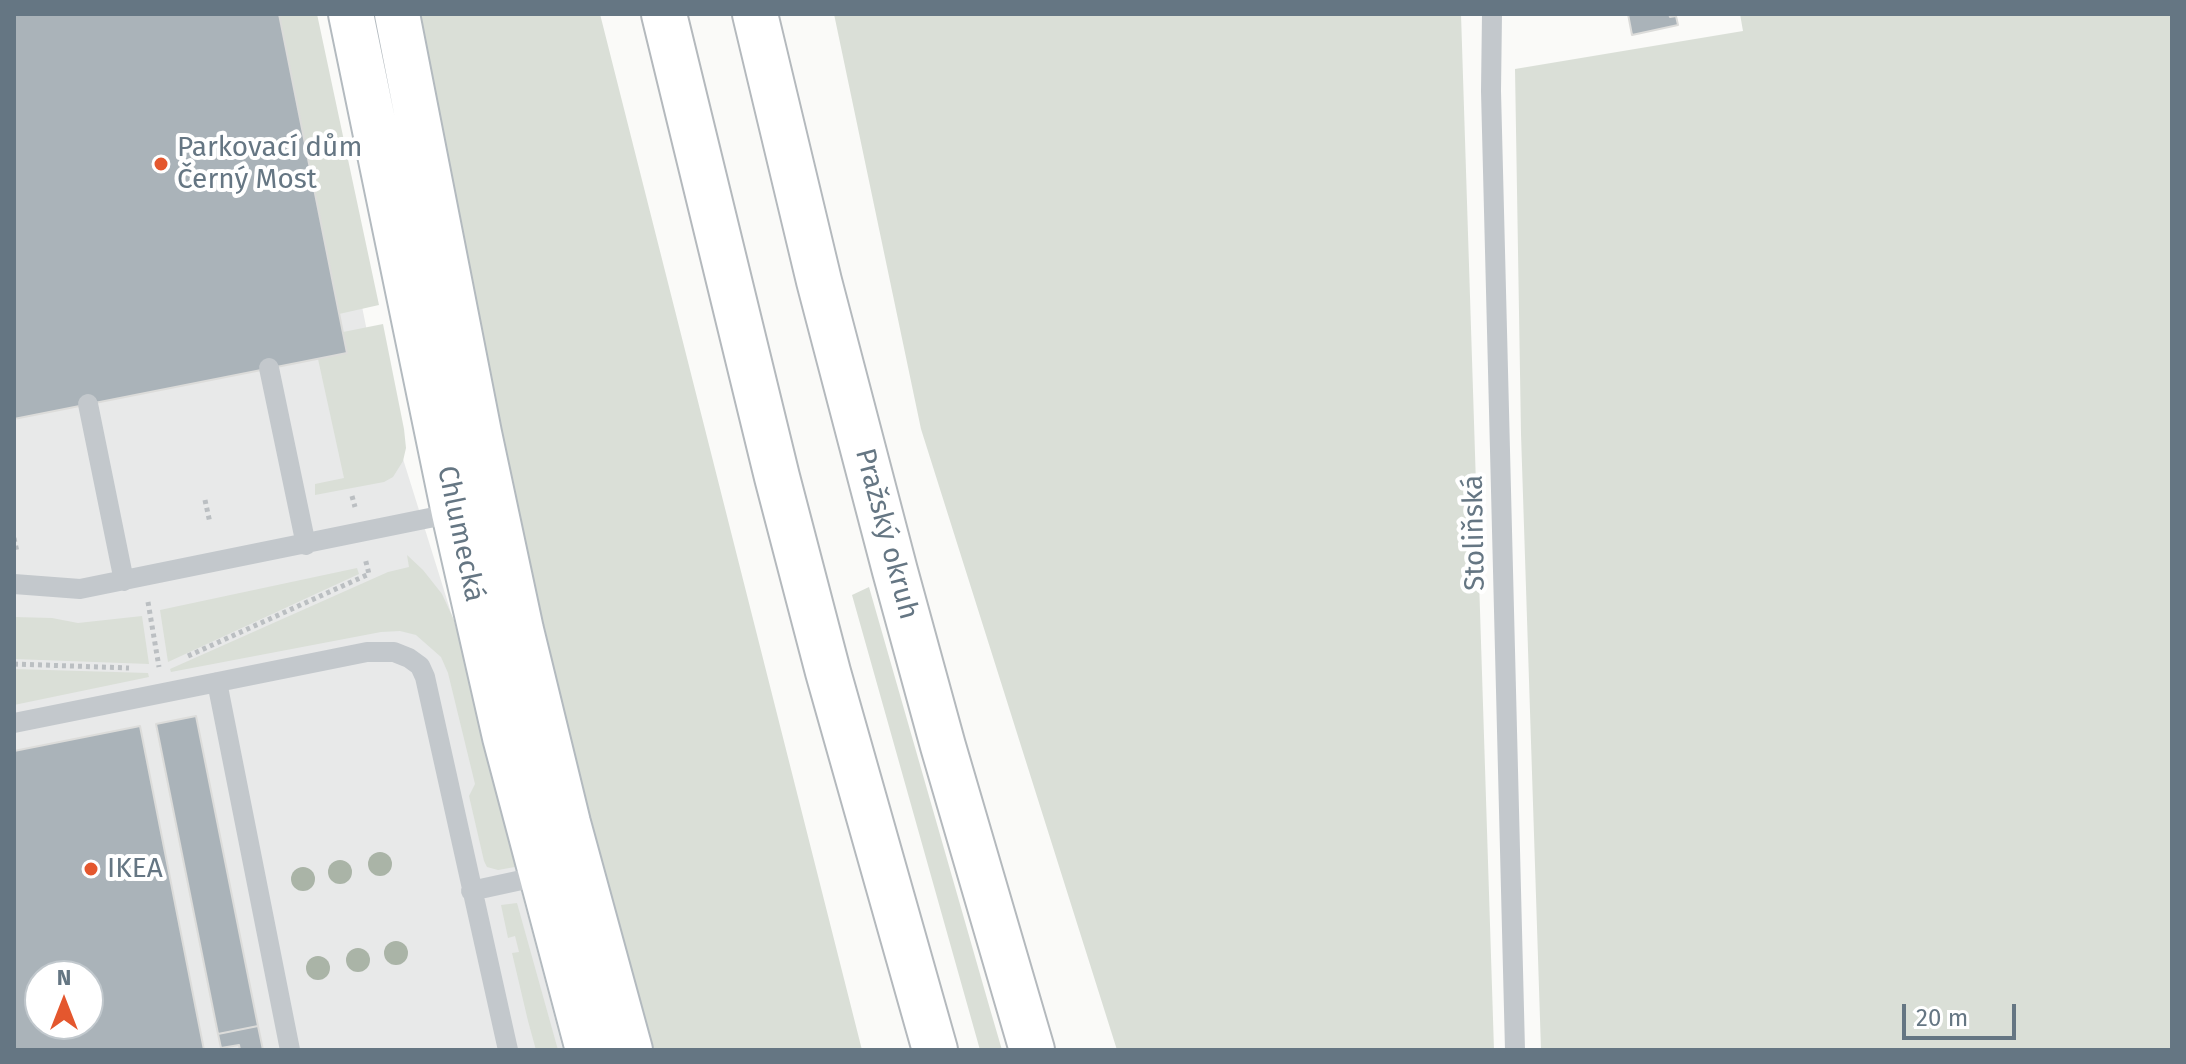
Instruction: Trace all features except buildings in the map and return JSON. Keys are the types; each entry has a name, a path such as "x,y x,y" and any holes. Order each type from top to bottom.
{"main road":[{"name":"Chlumecká","path":"351,14 474,509 544,732 630,1050"},
{"name":"Chlumecká","path":"397,14 474,509 505,737 588,1050"},
{"path":"664,14 784,507 935,1050"},
{"name":"Pražský okruh","path":"755,14 819,281 895,571 1032,1050"}],"lane":[{"name":"Stoliňská","path":"1492,14 1491,91 1515,1050"},
{"path":"269,368 306,545"},
{"path":"88,404 124,581"},
{"path":"14,584 80,589 474,509"},
{"path":"14,723 367,652 394,652 409,658 420,666 425,677 508,1050"},
{"path":"217,682 290,1050"},
{"path":"471,891 540,876"}],"path":[{"path":"205,500 210,523"},
{"path":"14,538 17,552"},
{"path":"187,657 369,574 365,554"},
{"path":"150,611 159,669"},
{"path":"145,669 159,669 173,663"},
{"path":"14,664 130,668"}],"shaded area":[{"path":"14,14 303,14 374,366 458,635 563,1050 14,1050"},
{"path":"279,14 317,14 379,305 339,314"},
{"path":"419,14 600,14 862,1050 654,1050 588,810 520,525"},
{"path":"834,14 1461,14 1494,1050 1117,1050 921,429"},
{"path":"1740,14 2172,14 2172,1050 1541,1050 1521,434 1515,69 1743,31"},
{"path":"383,324 404,429 406,448 403,461 393,477 384,482 315,495 315,484 344,478 318,359 343,332"},
{"path":"407,555 442,594 454,620 515,867 498,870 487,867 484,861 469,796 475,784 448,673 441,657 416,635 400,631 381,632 171,672 170,669 388,572 409,567"},
{"path":"357,568 359,574 168,662 160,610"},
{"path":"869,587 1002,1050 980,1050 852,595"},
{"path":"142,616 149,664 14,659 14,617 52,618 78,623"},
{"path":"14,669 148,673 149,677 14,705"},
{"path":"517,903 558,1050 536,1050 512,953 519,952 515,936 508,938 501,905"}],"place":[{"name":"Parkovací dům Černý Most","path":"161,164"},
{"name":"IKEA","path":"91,869"}]}
